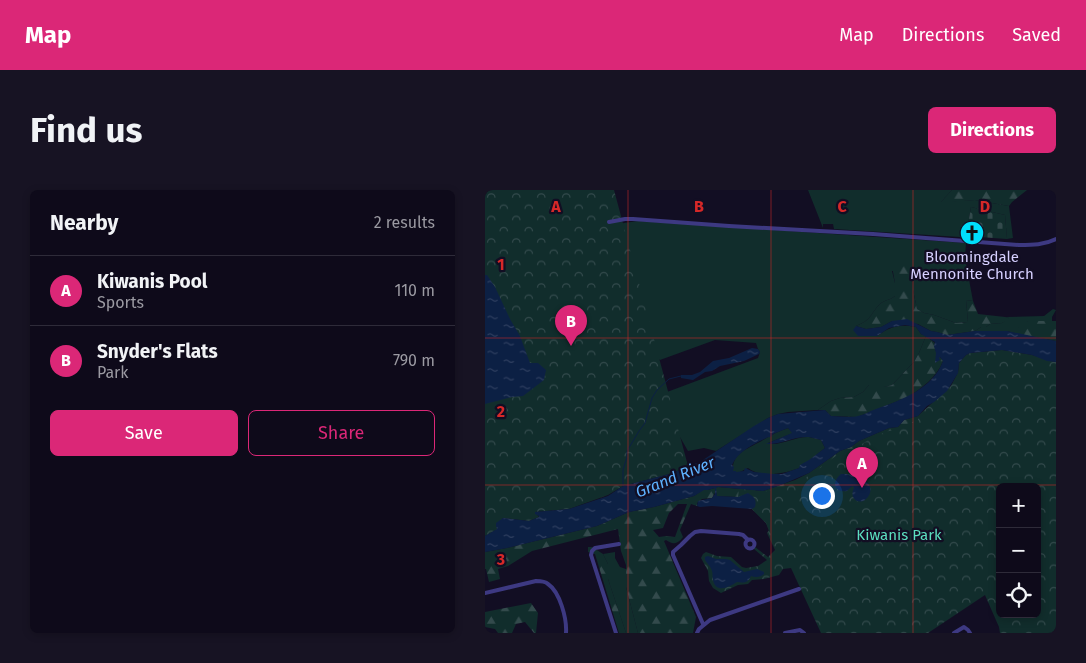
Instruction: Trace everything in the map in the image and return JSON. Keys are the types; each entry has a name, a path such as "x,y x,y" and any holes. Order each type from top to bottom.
{"street":[{"path":"609,222 633,219 1035,245 1056,239"},
{"path":"703,624 673,552 695,532 701,531 739,534 748,540"},
{"path":"616,633 591,555 595,548 619,544"},
{"path":"485,593 536,581 549,584 556,593 565,618 566,633"},
{"path":"697,633 703,624 710,620 799,589"},
{"path":"954,633 964,627 970,633"},
{"path":"785,633 800,630 804,633"}],"green space":[{"path":"485,190 610,225 638,221 966,243 965,258 973,301 966,300 968,322 956,323 917,309 913,290 913,271 892,271 895,283 895,296 882,303 868,319 856,326 877,336 896,327 910,326 916,327 921,334 926,336 914,362 892,385 885,387 869,385 863,392 854,397 831,401 818,410 778,414 768,418 716,451 704,448 688,451 666,404 667,392 758,358 760,352 756,343 715,340 660,360"},
{"path":"485,190 614,190 688,466 673,473 623,486 608,495 569,509 535,512 539,517 529,521 503,518 498,529 485,536"},
{"path":"808,190 952,190 941,202 975,200 1009,206 1013,238 1007,239 1005,215 971,207 966,236 960,237 834,229 833,224 823,224 823,228"},
{"path":"952,190 1027,190 1009,206 975,200 940,203"},
{"path":"971,207 1005,215 1007,239 966,236"},
{"path":"898,263 912,264 913,290 917,309 924,313 956,323 968,322 966,300 973,301 978,314 1005,317 1009,318 1008,320 981,327 975,331 947,335 931,331 918,324 892,321 881,327 866,329 856,326 868,319 882,303 895,296 892,266"},
{"path":"1053,309 1056,310 1052,321 1028,321 1018,328 1018,334 1007,331 975,331 990,324 1002,323 1009,318 1005,317 1044,316"},
{"path":"1028,321 1056,321 1056,341 1018,334 1020,323"},
{"path":"926,336 935,343 936,351 943,361 933,377 913,394 857,417 831,416 825,410 818,410 831,401 854,397 863,392 869,385 878,383 885,387 892,385 914,362"},
{"name":"Kiwanis Park","path":"1002,350 1032,355 1056,362 1056,633 1000,633 985,595 928,633 821,633 791,568 783,569 779,575 752,580 748,584 738,585 721,593 713,588 709,581 708,571 701,558 706,552 717,556 731,557 742,567 746,568 758,566 767,560 754,549 755,547 768,557 775,550 767,533 769,530 766,523 752,509 755,506 748,493 738,497 739,489 755,490 758,494 796,483 815,472 837,455 852,450 875,436 898,430 904,425 918,420 918,416 951,386 958,373 959,363 966,355"},
{"name":"Kiwanis Park","path":"1056,362 1038,483 996,483 996,495 928,633 769,531 766,523 752,509 755,507 738,497 717,496 716,491 712,498 702,499 697,503 697,506 691,504 680,530 683,537 681,539 675,543 664,541 696,617 693,633 638,633 626,587 626,565 621,551 618,529 532,551 508,566 498,569 500,579 489,582 485,569 485,552 597,526 629,512 694,496 703,490 718,487 763,491 795,480 859,441 889,428 898,427 904,420 918,416 951,386 958,373","holes":["678,504 687,504 675,537 659,537 653,530 663,528 669,513"]},
{"path":"788,428 793,433 768,443 777,444 809,437 821,440 825,448 799,468 787,472 766,474 748,468 738,473 733,471 733,465 738,455"},
{"path":"588,547 592,547 603,554 608,564 608,579 626,633 619,633 595,554 588,552"},
{"path":"615,552 615,558 620,567 626,569 626,587 638,633 626,633 608,579 608,564 603,554"},
{"path":"531,603 538,613 536,633 525,622 516,624 512,633 498,633 495,629 485,627 485,612"}],"water":[{"path":"485,275 487,275 495,287 520,336 530,363 538,363 546,370 544,380 523,396 485,404"},
{"name":"Grand River","path":"907,319 931,331 947,335 975,331 1007,331 1056,341 1056,362 1047,361 1032,355 1002,350 970,353 959,363 958,373 947,391 927,406 918,416 904,420 898,427 889,428 859,441 851,447 840,451 809,473 781,485 763,491 716,488 717,496 738,497 748,493 753,497 756,504 752,509 697,506 698,501 712,498 715,494 715,488 704,490 694,496 629,512 597,526 485,552 485,536 497,529 496,523 503,518 529,521 539,517 535,512 569,509 608,496 623,486 673,473 700,462 754,426 778,414 825,410 831,416 855,417 896,402 915,392 932,379 943,361 940,357 940,360 935,363 935,342 921,334 916,327 905,325 889,328 877,336 858,336 853,330 856,326 866,329 881,327 892,321","holes":["788,428 792,433 766,444 809,437 821,440 825,448 800,465 799,468 782,474 754,472 745,468 744,471 733,471 734,467 732,465 734,461 748,448"]},
{"path":"752,348 758,349 759,354 744,361 720,366 712,371 705,372 693,380 681,378 681,375 692,375 700,372 713,361 729,358"},
{"path":"841,474 856,476 869,484 869,496 859,502 853,497 853,486 847,491 837,489 835,483"},
{"path":"708,556 716,559 730,560 744,572 757,569 764,572 764,574 758,577 751,576 745,582 737,582 720,588 715,584 711,570 705,560 705,557"}],"waterway":[{"path":"623,486 623,470 627,451 645,423 652,398 657,390 669,379 681,376"}],"place":[{"name":"Bloomingdale Mennonite Church","path":"972,233"},
{"name":"Snyder's Flats","path":"571,346"},
{"name":"Kiwanis Pool","path":"862,488"}]}
